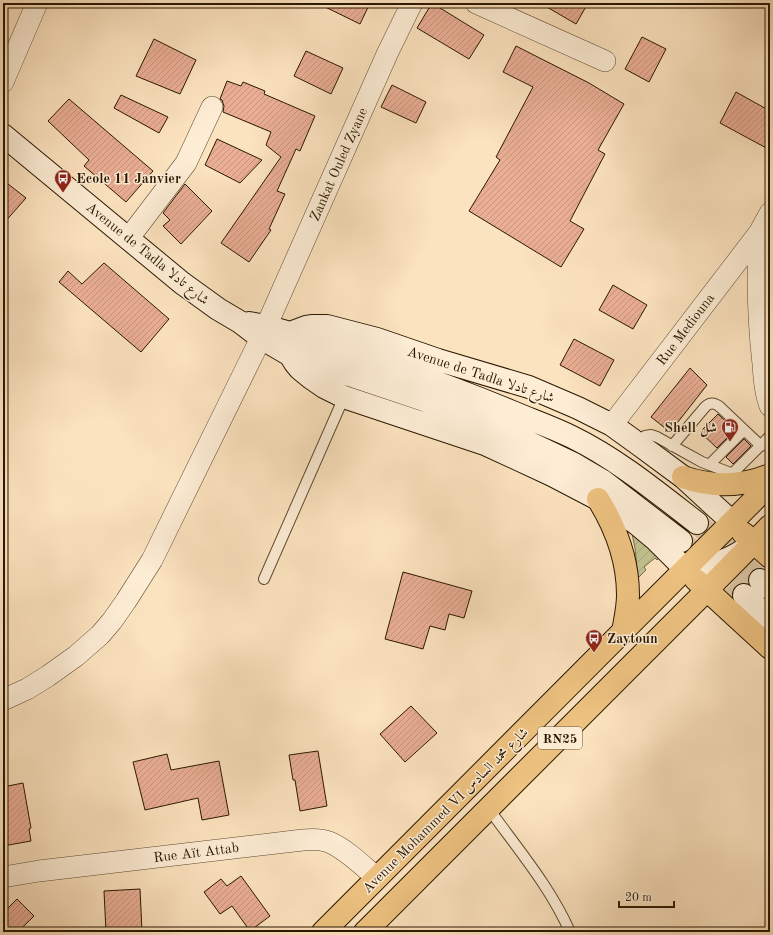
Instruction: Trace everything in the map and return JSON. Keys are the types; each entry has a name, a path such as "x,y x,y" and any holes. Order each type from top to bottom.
{"main road":[{"name":"Avenue de Tadla شارع تادلا","path":"3,136 182,283 240,322 264,332 290,355 300,369 324,387 344,397 485,444 552,475 598,499 637,524 655,539 770,648"},
{"name":"Avenue de Tadla شارع تادلا","path":"290,333 306,327 327,326 377,339 438,360 529,387 578,408 612,425 637,443 697,471 732,522 770,557"},
{"name":"Avenue de Tadla شارع تادلا","path":"264,332 290,333 345,350 465,393 572,437 606,456 639,478 697,523"},
{"name":"Avenue de Tadla شارع تادلا","path":"290,355 428,402 511,434 567,460 603,481 681,541"},
{"path":"697,471 703,483 722,485 756,479"},
{"name":"Avenue Mohammed VI شارع محمد السادس","path":"323,932 732,522 756,479"},
{"path":"598,499 617,535 626,574 628,595 623,632"},
{"path":"708,590 708,579 711,565 719,544 732,522"},
{"name":"RN25","path":"365,932 708,590 770,526"},
{"path":"685,569 698,568 722,562 754,543"},
{"path":"744,595 770,619"}],"street":[{"path":"3,82 37,3"},
{"name":"Zankat Ouled Zyane","path":"3,700 27,689 48,676 76,656 100,635 126,601 152,560 264,332 388,52 412,3"},
{"path":"476,3 605,61"},
{"path":"128,239 186,163 212,107"},
{"name":"Rue Mediouna","path":"766,222 762,285 762,357 765,388 770,406"},
{"name":"Rue Mediouna","path":"612,425 766,222"},
{"name":"Rue Aït Attab","path":"3,877 39,871 317,839 328,842 342,849 377,878"}],"lane":[{"path":"264,579 344,397"},
{"path":"672,446 705,407 712,403 720,406 761,446"},
{"path":"637,443 645,436 657,436 672,446 697,471 744,430"},
{"path":"756,479 761,446 770,436"},
{"path":"489,809 550,893 570,932"}],"green space":[{"path":"631,529 660,557 657,560 655,558 644,567 646,570 638,578 635,548"}],"building":[{"path":"317,3 370,3 360,24"},
{"path":"432,3 484,35 469,59 417,28"},
{"path":"540,3 588,3 576,24"},
{"path":"642,37 666,49 649,82 625,69"},
{"path":"154,39 196,60 180,94 136,76"},
{"path":"516,46 589,83 624,104 598,150 605,154 570,221 584,229 561,267 469,211 500,160 496,157 533,87 503,72"},
{"path":"306,51 343,68 331,94 294,76"},
{"path":"227,81 241,86 243,82 265,91 264,94 315,116 300,151 296,149 277,191 285,194 269,229 271,230 249,262 221,243 281,157 266,145 271,132 223,112 224,106 222,100 220,99"},
{"path":"392,85 426,102 416,123 381,107"},
{"path":"736,92 770,111 770,150 720,123"},
{"path":"121,95 168,117 159,133 114,108"},
{"path":"69,99 153,171 126,202 84,166 89,160 48,121"},
{"path":"217,139 262,160 240,183 205,165"},
{"path":"3,180 26,198 3,224"},
{"path":"185,184 212,211 181,244 163,226 170,220 163,213"},
{"path":"104,263 169,319 141,352 59,282 68,271 82,284"},
{"path":"613,285 647,305 633,329 599,310"},
{"path":"574,339 614,360 600,386 560,365"},
{"path":"690,368 707,385 670,432 651,417"},
{"path":"718,414 735,430 717,448 700,432"},
{"path":"744,439 751,446 733,464 726,457"},
{"path":"403,572 472,591 464,618 449,614 445,630 430,626 423,649 385,639"},
{"path":"411,706 437,733 405,762 380,734"},
{"path":"318,751 327,806 300,811 289,755"},
{"path":"167,754 171,770 219,761 229,815 202,820 198,798 145,810 133,762"},
{"path":"23,783 31,828 29,829 31,841 3,846 3,787"},
{"path":"241,876 270,916 250,931 232,906 220,914 204,892 221,879 227,886"},
{"path":"140,889 142,932 106,932 104,891"},
{"path":"17,899 34,916 18,932 7,932 3,928 3,913"}],"tunnel":[{"path":"697,523 760,580"},
{"path":"681,541 744,595"}],"place":[{"name":"Ecole 11 Janvier","path":"63,193"},
{"name":"Shell شل","path":"730,442"},
{"name":"Zaytoun","path":"594,653"}]}
